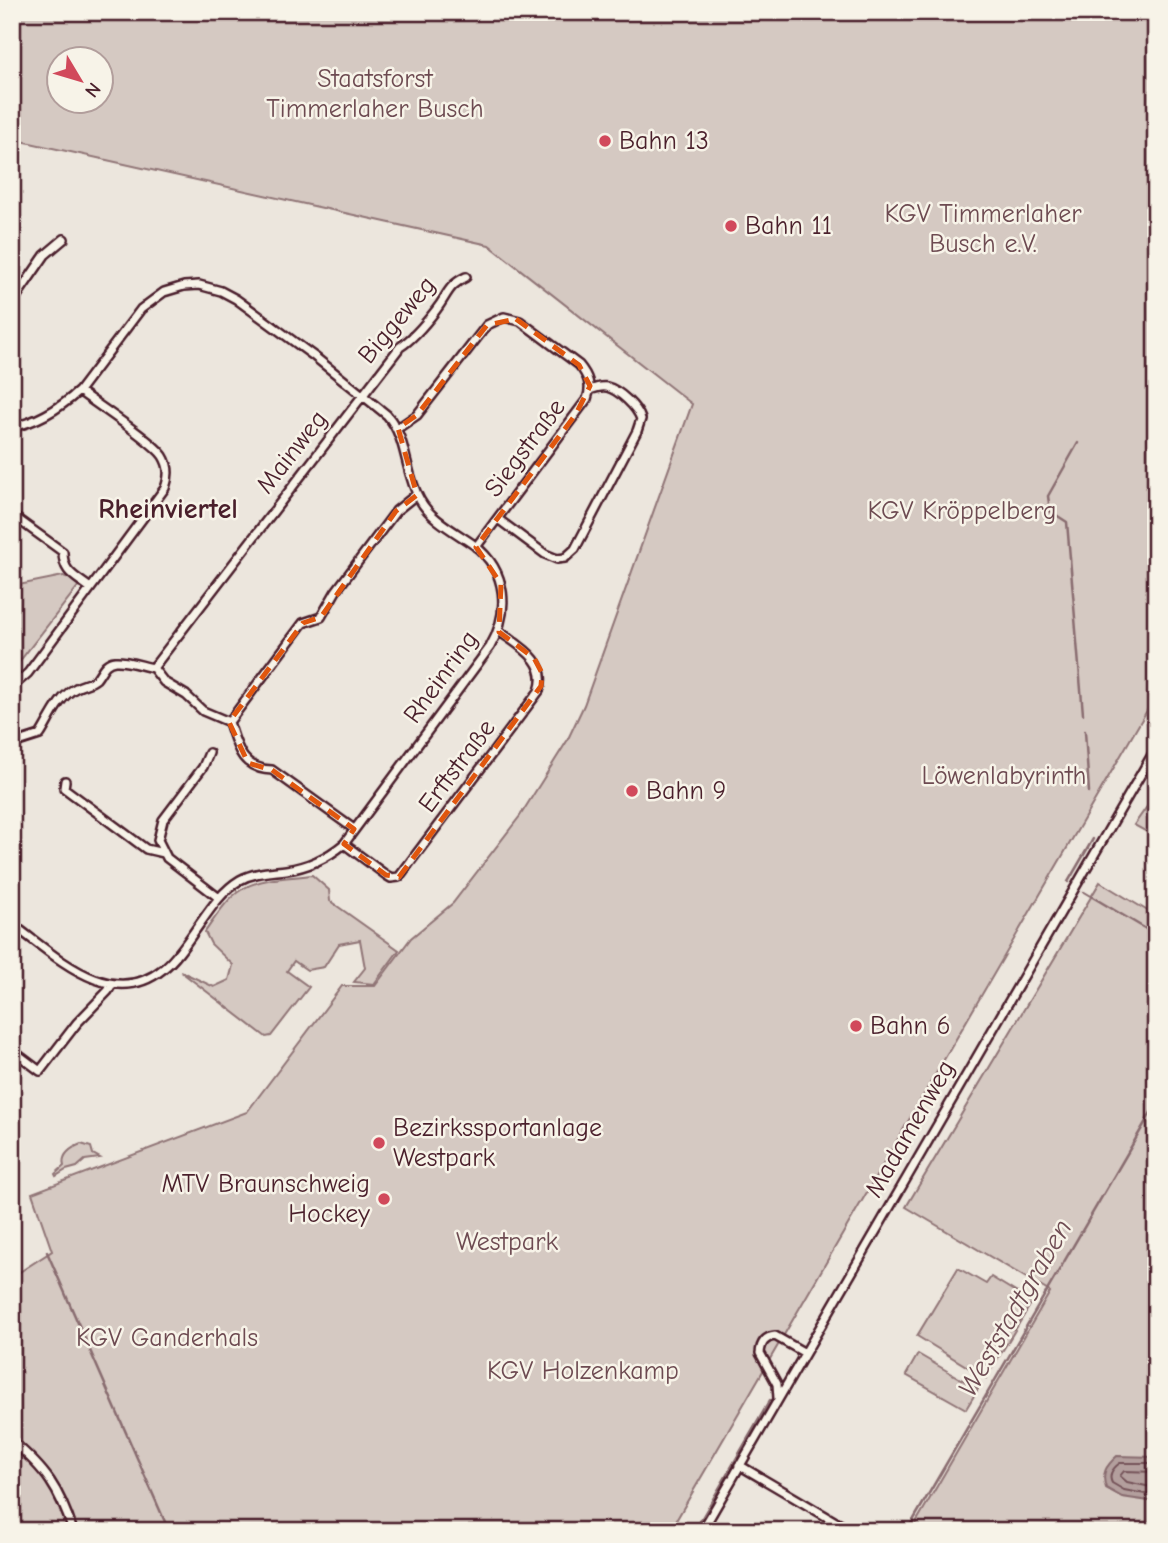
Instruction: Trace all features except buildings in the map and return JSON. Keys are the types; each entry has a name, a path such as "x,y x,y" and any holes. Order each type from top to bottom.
{"street":[{"path":"12,303 46,255 64,239"},
{"name":"Biggeweg","path":"363,395 400,347 410,341 434,312 449,288 466,277"},
{"name":"Rheinring","path":"12,427 46,415 79,391 141,309 164,292 191,285 214,288 236,299 387,415 398,428 417,494 432,514 476,547 491,565 501,584 504,607 499,631 490,648 344,844 330,855 309,865 250,875 231,886 163,970 139,982 112,984 81,974 12,924"},
{"name":"Siegstraße","path":"398,428 416,415 481,331 499,318 508,317 520,321 579,365 589,381 590,390 576,414 476,547"},
{"path":"498,519 551,557 565,558 575,549 638,431 641,419 637,410 611,388 590,390"},
{"path":"12,687 28,673 165,488 169,475 166,461 159,451 79,391"},
{"name":"Mainweg","path":"153,668 363,395"},
{"path":"354,830 271,770 248,763 232,737 229,722 303,623 321,617 336,591 396,511 417,494"},
{"path":"12,515 62,552 66,569 90,588"},
{"name":"Erftstraße","path":"344,844 386,875 399,877 539,691 542,679 539,665 527,652 499,631"},
{"path":"12,744 40,735 55,709 75,688 95,679 109,663 117,661 153,668 164,682 186,695 203,711 229,722"},
{"name":"Madamenweg","path":"702,1531 1156,748"},
{"path":"209,753 203,767 163,820 158,840 163,853 172,863 219,898"},
{"path":"65,780 64,788 126,835 146,849 163,853"},
{"path":"12,1050 40,1071 112,984"},
{"path":"778,1398 777,1384 760,1353 763,1342 775,1336 805,1353"},
{"path":"12,1441 54,1485 63,1501 72,1531"},
{"path":"739,1465 851,1531"}],"highlighted area":[{"path":"516,319 579,365 590,386 576,414 476,547 501,584 499,632 534,658 542,673 541,686 399,877 386,875 344,844 354,829 272,770 248,763 229,722 303,623 321,617 396,511 417,495 398,428 417,415 487,325"}],"green space":[{"name":"Westpark","path":"12,12 1156,12 1156,695 670,1531 12,1531 12,1277 52,1251 32,1193 247,1112 342,986 375,986 411,938 453,903 520,816 567,741 584,705 692,404 489,245 12,139"},
{"path":"63,576 73,579 79,585 12,671 12,580 19,585"},
{"path":"1156,794 1156,837 1134,825"},
{"path":"312,875 329,890 330,901 399,950 374,984 354,982 365,968 360,940 339,944 324,967 307,970 294,961 287,971 309,987 271,1036 266,1037 180,971 214,987 229,980 233,965 211,944 205,932 221,909 230,898 257,883"},
{"path":"1100,882 1156,916 1156,1531 911,1531 1050,1292 906,1207"},
{"path":"81,1144 91,1147 93,1154 100,1158 85,1160 77,1167 56,1176 64,1166 64,1158 68,1152"},
{"path":"958,1268 986,1284 991,1277 1032,1302 986,1378 917,1336"},
{"path":"918,1354 978,1389 966,1409 906,1375"}],"water":[{"path":"1117,1456 1156,1457 1156,1502 1122,1497 1106,1488 1106,1470"}],"waterway":[{"path":"1078,443 1048,496 1050,511 1067,522 1083,714"},
{"path":"1085,731 1089,792"},
{"path":"1068,882 1093,839"},
{"path":"1084,892 1156,935"},
{"name":"Weststadtgraben","path":"907,1531 1156,1104"},
{"path":"47,1252 169,1531"},
{"path":"695,1530 770,1400"}],"place":[{"name":"Bahn 13","path":"605,141"},
{"name":"Bahn 11","path":"731,226"},
{"name":"Bahn 9","path":"632,791"},
{"name":"Bahn 6","path":"856,1026"},
{"name":"Bezirkssportanlage Westpark","path":"379,1143"},
{"name":"MTV Braunschweig Hockey","path":"384,1199"}],"district":[{"name":"Rheinviertel","path":"168,509"}],"park label":[{"name":"Staatsforst Timmerlaher Busch","path":"375,94"},
{"name":"KGV Timmerlaher Busch e.V.","path":"983,229"},
{"name":"KGV Kröppelberg","path":"962,511"},
{"name":"Löwenlabyrinth","path":"1004,776"},
{"name":"KGV Ganderhals","path":"167,1338"},
{"name":"KGV Holzenkamp","path":"583,1371"}]}
